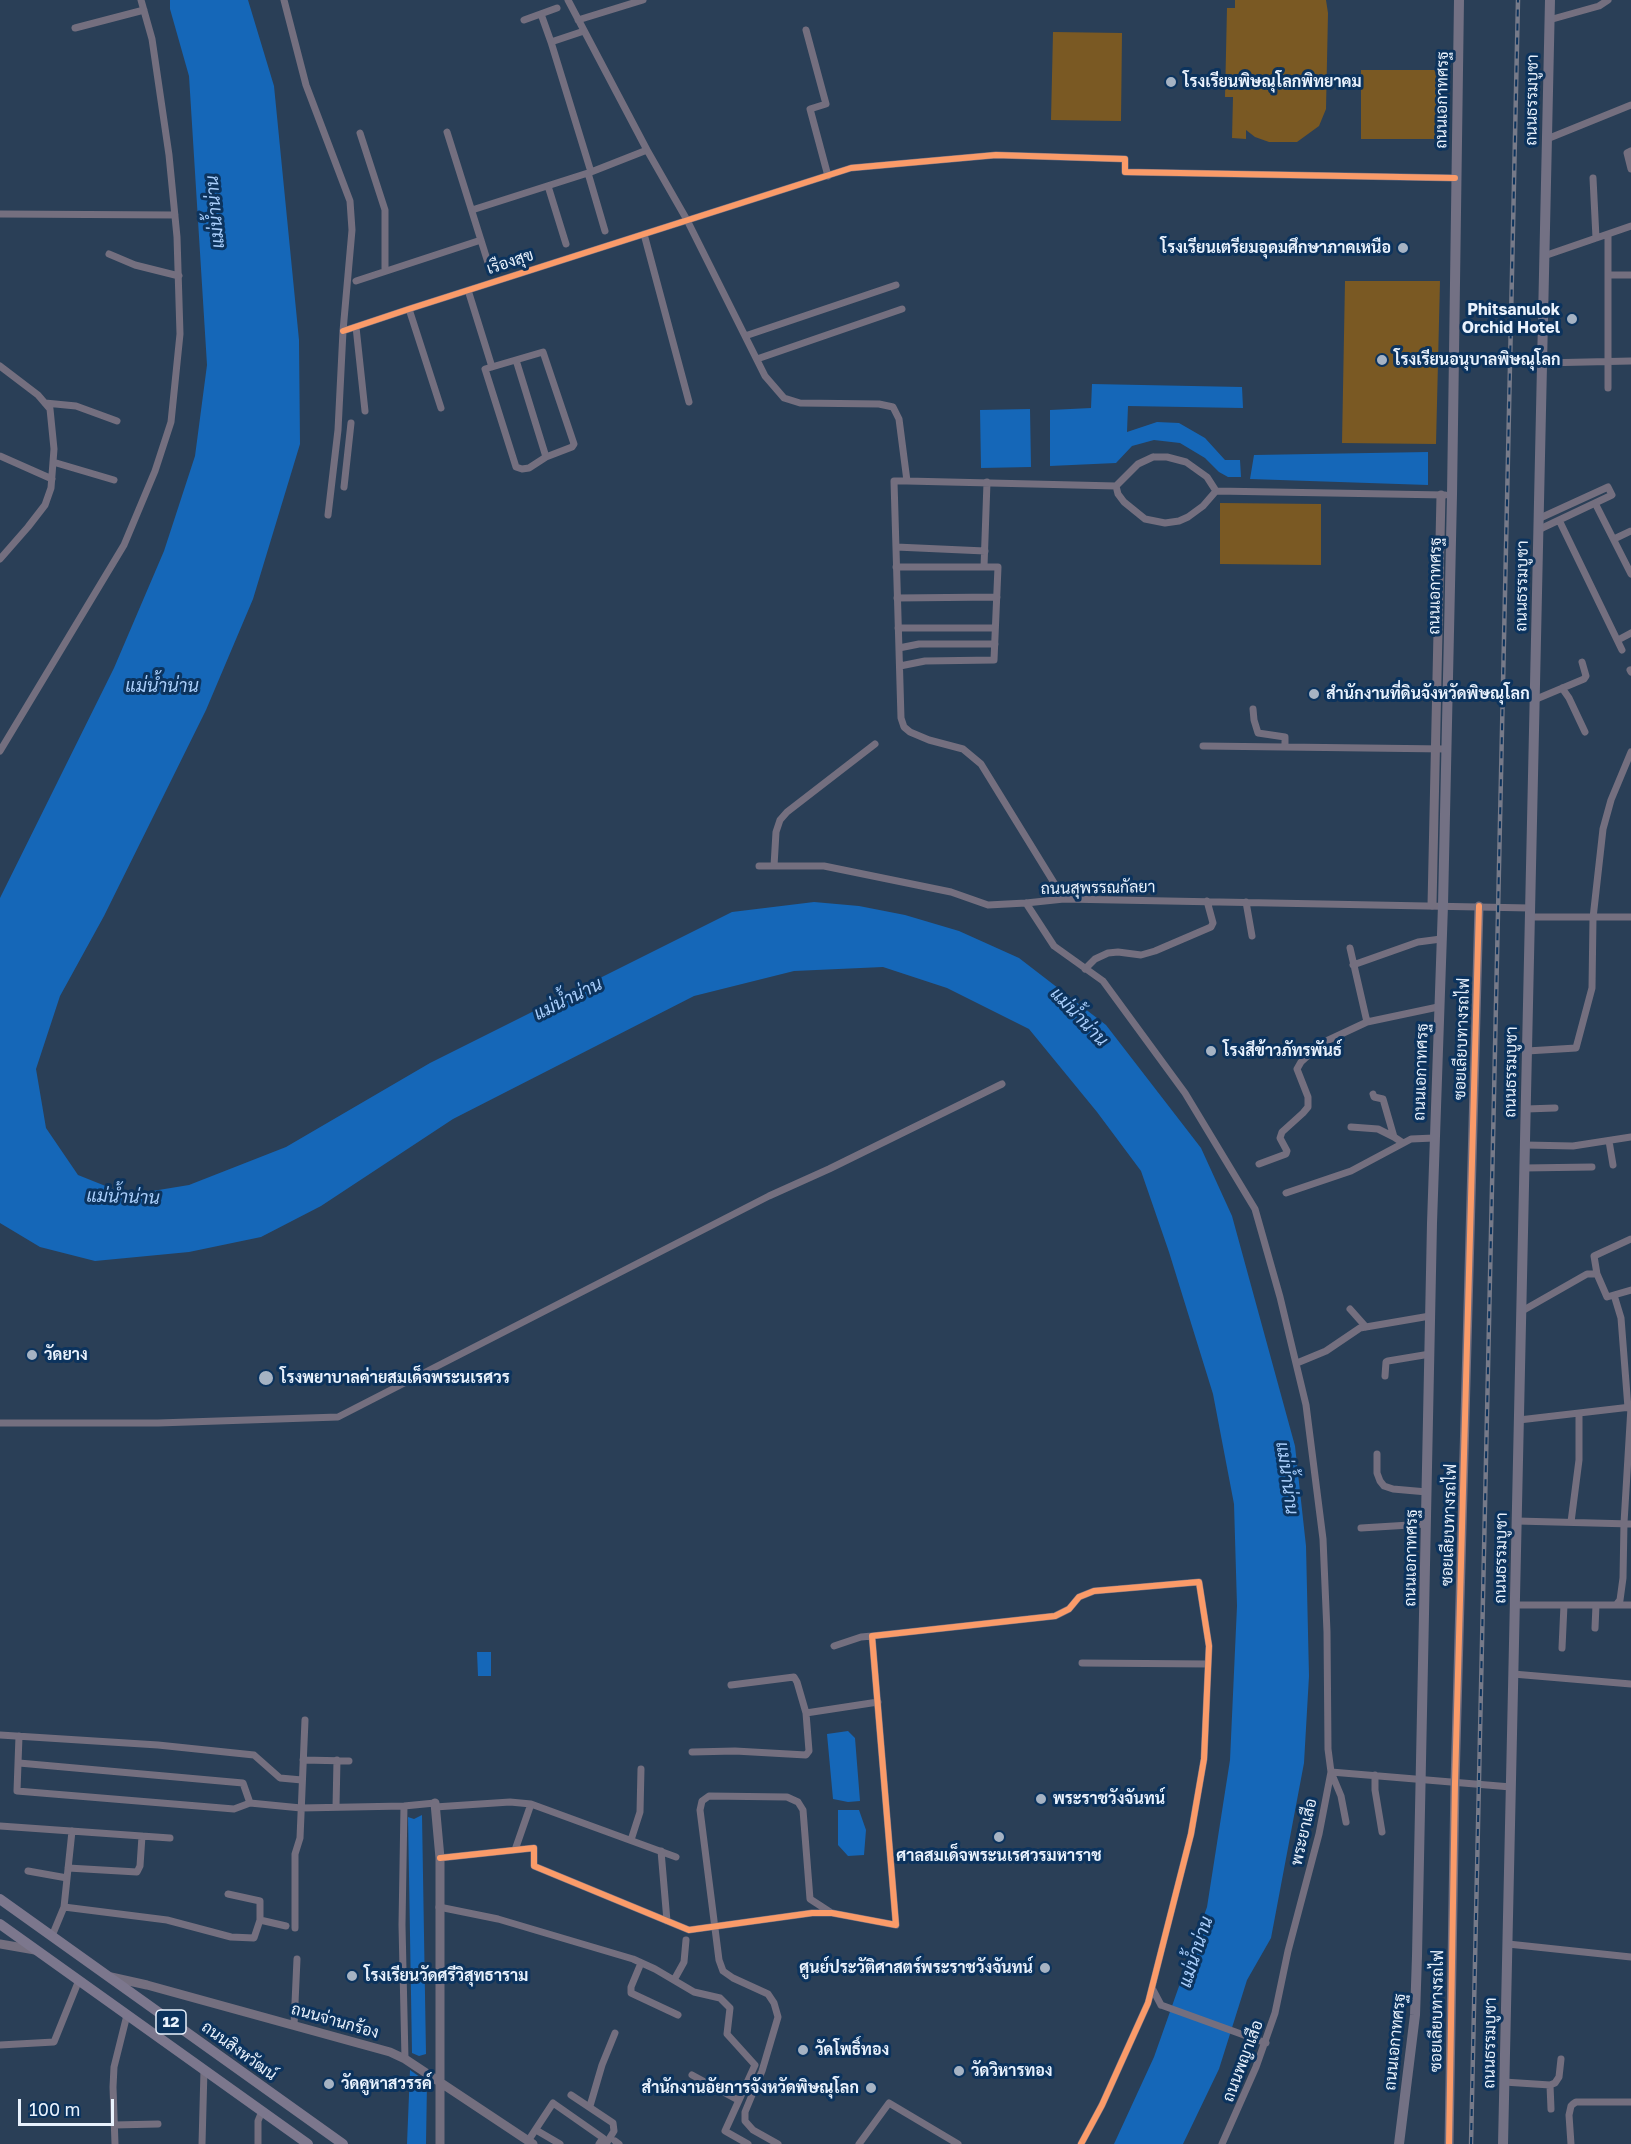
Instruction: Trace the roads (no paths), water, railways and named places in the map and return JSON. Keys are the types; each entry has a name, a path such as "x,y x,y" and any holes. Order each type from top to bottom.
{"main road":[{"name":"ถนนเอกาทศรฐ","path":"1399,2144 1415,2015 1434,1138 1441,939 1437,905 1440,749 1459,0"},
{"name":"ถนนธรรมบูชา","path":"1503,2144 1550,0"},
{"name":"ถนนสิงหวัฒน์","path":"0,1899 343,2144"},
{"name":"12","path":"0,1924 302,2142"}],"street":[{"path":"0,751 123,545 155,471 171,422 180,334 175,215 153,49 141,0"},
{"path":"284,0 306,85 350,201 352,230 337,439 328,515"},
{"path":"569,0 647,150 687,220 765,376 784,398 800,403 879,404 893,407 899,419 907,481"},
{"path":"578,20 643,0"},
{"path":"1549,20 1599,6 1608,0"},
{"path":"524,20 557,8"},
{"path":"75,28 144,10"},
{"path":"541,14 605,231"},
{"path":"806,30 826,104 810,109 828,176"},
{"path":"550,42 584,31"},
{"path":"1547,139 1631,105"},
{"path":"447,132 490,269"},
{"path":"360,133 385,210 386,271"},
{"path":"472,210 589,173 647,150"},
{"path":"1631,151 1627,153 1631,169"},
{"name":"เรืองสุข","path":"343,332 852,168 996,154 1125,159 1125,172 1455,178"},
{"path":"1593,178 1596,238"},
{"path":"548,186 566,244"},
{"path":"0,214 175,215"},
{"path":"1544,256 1631,226"},
{"path":"644,234 689,402"},
{"path":"1608,234 1608,388"},
{"path":"356,280 481,240"},
{"path":"109,254 135,265 179,276"},
{"path":"1609,275 1631,275"},
{"path":"745,336 896,285"},
{"path":"468,290 492,368"},
{"path":"409,309 441,408"},
{"path":"757,359 902,309"},
{"path":"356,327 365,411"},
{"path":"543,352 574,442 572,447 546,457 529,468 516,467 485,369 492,368 543,352"},
{"path":"516,360 546,457"},
{"path":"1542,363 1631,361"},
{"path":"0,366 38,395 50,409 54,449 52,478 45,505 0,559"},
{"path":"45,403 76,406 117,421"},
{"path":"344,487 351,423"},
{"path":"337,439 349,441"},
{"path":"0,456 52,478"},
{"path":"1116,486 1130,470 1146,459 1167,457 1186,462 1198,469 1207,477 1216,491"},
{"path":"53,462 114,480"},
{"path":"1064,899 981,764 963,749 929,740 904,727 901,718 894,481 1116,486"},
{"path":"984,567 987,483"},
{"path":"1116,486 1118,494 1132,510 1145,519 1165,524 1188,517 1203,506 1216,491"},
{"path":"1608,487 1612,495 1559,520 1538,525 1608,487"},
{"path":"1216,491 1446,495"},
{"path":"1595,503 1631,574"},
{"path":"1559,520 1622,650"},
{"path":"1614,539 1631,531"},
{"path":"896,547 985,551"},
{"path":"896,567 998,567 994,660 925,661 900,666"},
{"path":"897,598 997,597"},
{"path":"898,628 995,628"},
{"path":"1618,640 1631,633"},
{"path":"899,648 919,644 995,644"},
{"path":"1534,700 1586,677 1582,662"},
{"path":"1562,688 1585,732"},
{"path":"1253,708 1258,733 1285,737 1285,747"},
{"path":"774,866 776,832 780,820 787,812 875,744"},
{"path":"1203,747 1440,749"},
{"path":"1527,1051 1576,1048 1592,988 1593,918 1603,829 1611,801 1631,752"},
{"name":"ถนนสุพรรณกัลยา","path":"759,866 824,866 951,892 988,905 1064,899 1437,905 1479,906 1593,918 1631,917"},
{"path":"1085,969 1095,959 1108,953 1141,954 1155,951 1211,927 1213,923 1208,901"},
{"path":"1246,902 1252,936"},
{"path":"1026,903 1054,946 1103,981 1185,1093 1255,1209 1297,1363 1306,1405 1323,1539 1328,1749 1331,1772 1341,1796 1346,1822"},
{"name":"ซอยเลียบทางรถไฟ","path":"1449,2144 1455,1783 1479,906"},
{"path":"1353,965 1418,942 1441,939"},
{"path":"1350,948 1367,1022"},
{"path":"1259,1164 1286,1154 1287,1151 1280,1138 1282,1132 1308,1107 1308,1097 1297,1069 1301,1062 1322,1043 1367,1022 1438,1007"},
{"path":"0,1423 170,1423 338,1417 759,1201 1002,1084"},
{"path":"1373,1094 1374,1097 1383,1099 1394,1137"},
{"path":"1526,1109 1555,1108"},
{"path":"1352,1127 1378,1129 1403,1143"},
{"path":"1525,1145 1573,1146 1631,1137"},
{"path":"1286,1193 1351,1171 1411,1140 1434,1138"},
{"path":"1609,1141 1613,1165"},
{"path":"1524,1168 1592,1167"},
{"path":"1631,1239 1593,1256 1597,1274 1607,1298 1631,1290"},
{"path":"1522,1311 1578,1278 1587,1274 1597,1274"},
{"path":"1614,1295 1621,1318 1630,1408 1627,1523 1623,1578 1620,1600 1616,1605"},
{"path":"1350,1309 1366,1327"},
{"path":"1297,1363 1326,1351 1360,1328 1430,1316"},
{"path":"1385,1376 1388,1360 1430,1354"},
{"path":"1519,1419 1630,1408"},
{"path":"1571,1522 1579,1460 1579,1414"},
{"path":"1377,1454 1377,1473 1384,1486 1427,1492"},
{"path":"1517,1521 1627,1523"},
{"path":"1361,1528 1426,1524"},
{"path":"834,1646 861,1637 1055,1616 1069,1609 1079,1598 1094,1590 1199,1582 1209,1646 1204,1759 1191,1834 1145,2010 1102,2105 1081,2144"},
{"path":"1515,1605 1631,1605"},
{"path":"1562,1648 1564,1605"},
{"path":"1595,1629 1596,1605"},
{"path":"440,1858 534,1848 534,1866 688,1930 812,1913 832,1913 896,1925 872,1636"},
{"path":"1082,1663 1208,1664"},
{"path":"1513,1674 1631,1683"},
{"path":"692,1752 807,1754 809,1752 806,1713 794,1677 731,1685"},
{"path":"806,1713 878,1702"},
{"path":"295,1928 295,1854 300,1838 305,1720"},
{"path":"0,1735 158,1745 254,1755 280,1778 302,1780"},
{"path":"19,1736 17,1791 234,1809 250,1803 301,1808 510,1802 531,1804 676,1857"},
{"path":"303,1760 349,1761"},
{"path":"336,1808 337,1760"},
{"path":"18,1763 243,1783 250,1803"},
{"path":"631,1840 640,1812 641,1769"},
{"path":"1331,1772 1511,1787"},
{"name":"พระยาเสือ","path":"1281,1985 1319,1834 1331,1772"},
{"path":"1375,1775 1375,1790 1382,1832"},
{"path":"778,2144 747,2125 744,2116 762,2071 778,2017 774,2003 768,1994 733,1978 723,1971 719,1960 700,1810 702,1801 709,1796 787,1797 798,1802 803,1810 810,1899 832,1913"},
{"path":"515,1850 531,1804"},
{"path":"435,1805 440,1858 440,2144"},
{"path":"404,1806 402,1925 405,2059"},
{"path":"0,1826 170,1838"},
{"path":"52,1936 63,1907 72,1831"},
{"path":"68,1868 137,1872 140,1868 142,1836"},
{"path":"661,1851 668,1921"},
{"path":"28,1870 67,1878"},
{"path":"63,1907 167,1920 231,1937 254,1938 260,1920 260,1901 228,1894"},
{"path":"439,1907 498,1919 641,1963 694,1992 720,1998 730,2008 727,2034 755,2065 725,2132 748,2144"},
{"path":"260,1920 286,1926"},
{"path":"674,1980 684,1962 686,1940"},
{"path":"1508,1944 1631,1957"},
{"path":"0,1945 35,1950"},
{"path":"294,2025 297,1959"},
{"path":"641,1963 631,1987 631,1993 678,2015"},
{"name":"ถนนจ่านกร้อง","path":"107,1976 390,2052 405,2059 531,2143"},
{"path":"0,2045 55,2041 79,1980"},
{"name":"ถนนพญาเสือ","path":"1222,2144 1266,2043 1281,1985"},
{"path":"1152,1988 1161,2005"},
{"path":"1145,2010 1161,2005 1266,2043"},
{"path":"115,2144 112,2087 114,2067 127,2015"},
{"path":"590,2106 615,2033"},
{"path":"1504,2082 1550,2085 1555,2083 1559,2077 1561,2060"},
{"path":"201,2144 204,2070"},
{"path":"692,2075 738,2100"},
{"path":"1550,2085 1551,2109"},
{"path":"571,2095 590,2106 614,2125 614,2131 606,2144"},
{"path":"1571,2144 1570,2106 1576,2102 1631,2102"},
{"path":"531,2143 552,2103 603,2138 598,2144"},
{"path":"859,2144 889,2103 958,2144"},
{"path":"258,2144 258,2121 262,2111"},
{"path":"114,2125 158,2124"},
{"path":"536,2130 560,2144"}],"water":[{"name":"แม่น้ำน่าน","path":"170,0 248,0 274,86 299,340 300,444 253,599 206,710 104,916 60,996 36,1069 46,1128 78,1175 128,1195 189,1185 286,1147 430,1063 732,912 814,902 859,906 905,915 959,931 1019,958 1106,1025 1201,1148 1232,1216 1295,1446 1306,1546 1309,1676 1304,1763 1271,1938 1247,1980 1219,2069 1183,2144 1114,2144 1154,2057 1207,1907 1230,1760 1237,1606 1234,1504 1213,1394 1141,1171 1097,1112 1029,1029 947,988 883,967 794,971 694,996 453,1119 321,1206 261,1237 189,1252 95,1261 40,1247 0,1223 0,898 114,668 164,551 195,456 207,365 189,76 170,9"},
{"path":"1092,384 1242,387 1243,408 1128,406 1127,432 1157,422 1179,423 1205,438 1225,460 1240,460 1241,477 1228,477 1219,472 1205,458 1180,443 1154,440 1132,446 1116,463 1050,466 1050,410 1091,408"},
{"path":"1030,409 1031,467 981,468 980,410"},
{"path":"1428,452 1428,485 1250,479 1254,455"},
{"path":"477,1652 491,1652 491,1676 478,1676"},
{"path":"848,1731 855,1738 860,1801 848,1802 833,1799 827,1734"},
{"path":"838,1810 859,1810 866,1830 864,1855 848,1856 838,1845"},
{"path":"422,1815 426,2054 419,2056 412,2053 408,1817 414,1819"},
{"path":"410,2070 427,2082 426,2144 407,2144"}],"railway":[{"path":"1471,2144 1518,0"}],"place":[{"name":"โรงเรียนพิษณุโลกพิทยาคม","path":"1171,82"},
{"name":"โรงเรียนเตรียมอุดมศึกษาภาคเหนือ","path":"1403,248"},
{"name":"Phitsanulok Orchid Hotel","path":"1572,319"},
{"name":"โรงเรียนอนุบาลพิษณุโลก","path":"1382,360"},
{"name":"สำนักงานที่ดินจังหวัดพิษณุโลก","path":"1314,694"},
{"name":"โรงสีข้าวภัทรพันธ์","path":"1211,1051"},
{"name":"วัดยาง","path":"32,1355"},
{"name":"โรงพยาบาลค่ายสมเด็จพระนเรศวร","path":"266,1378"},
{"name":"พระราชวังจันทน์","path":"1041,1799"},
{"name":"ศาลสมเด็จพระนเรศวรมหาราช","path":"999,1837"},
{"name":"ศูนย์ประวัติศาสตร์พระราชวังจันทน์","path":"1045,1968"},
{"name":"โรงเรียนวัดศรีวิสุทธาราม","path":"352,1976"},
{"name":"วัดโพธิ์ทอง","path":"803,2050"},
{"name":"วัดวิหารทอง","path":"959,2071"},
{"name":"วัดคูหาสวรรค์","path":"329,2084"},
{"name":"สำนักงานอัยการจังหวัดพิษณุโลก","path":"871,2088"}]}
